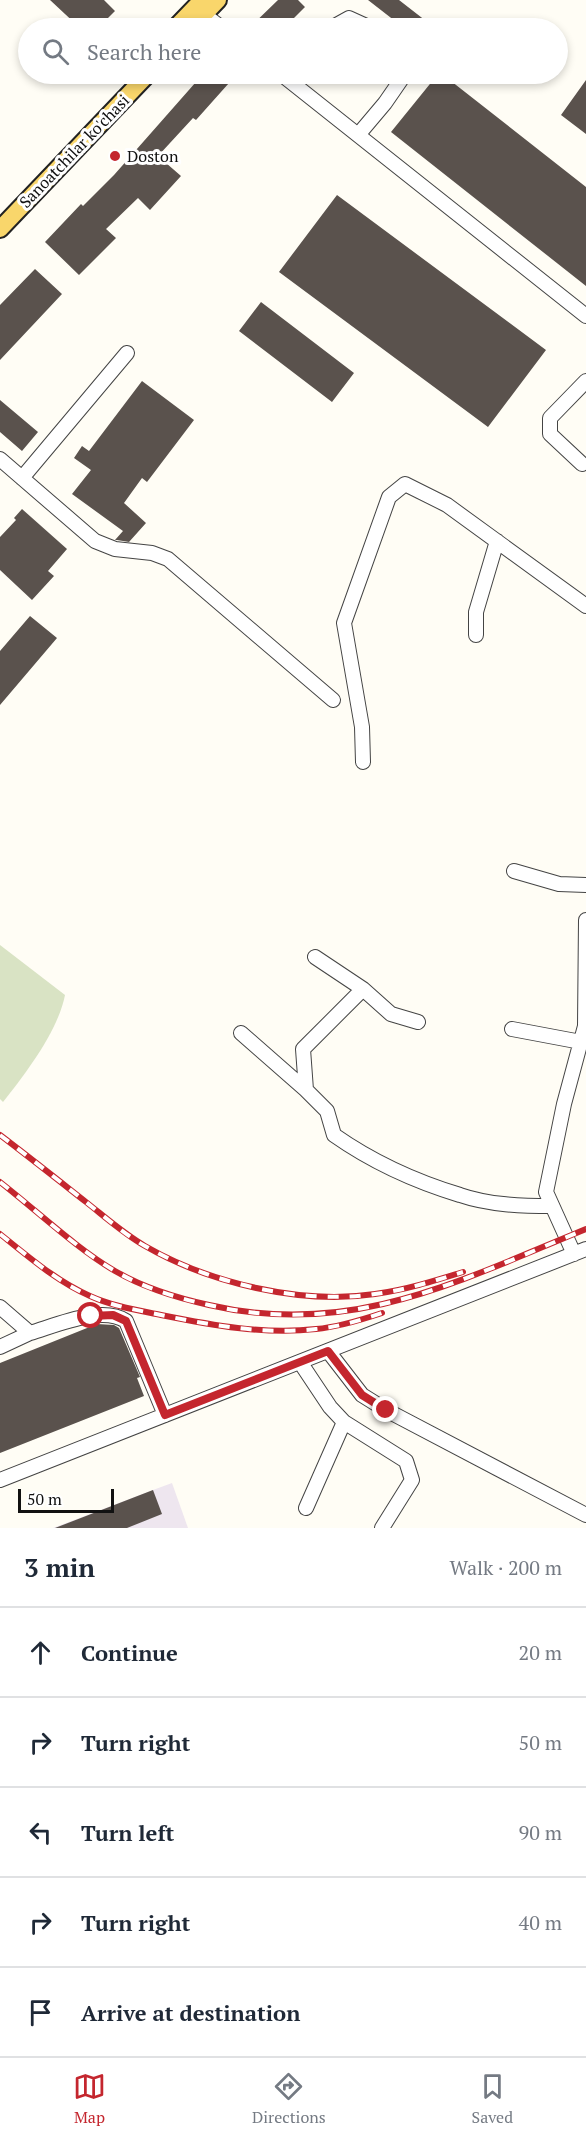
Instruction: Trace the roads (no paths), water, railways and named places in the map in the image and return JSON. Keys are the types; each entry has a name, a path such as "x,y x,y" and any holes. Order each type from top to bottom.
{"main road":[{"path":"188,18 200,8 218,0"},
{"name":"Sanoatchilar ko'chasi","path":"0,213 123,84"},
{"name":"Sanoatchilar ko'chasi","path":"0,229 138,84"}],"street":[{"path":"297,84 586,316"},
{"path":"358,135 398,84"},
{"path":"22,478 127,353"},
{"path":"582,464 550,434 550,418 586,381"},
{"path":"0,459 95,541 116,549 152,553 168,559 333,700"},
{"path":"363,762 362,727 344,622 389,497 405,484 447,505 586,606"},
{"path":"476,635 476,612 497,541"},
{"path":"514,871 559,884 586,885"},
{"path":"0,1480 580,1251 546,1192 564,1104 585,1026 586,920"},
{"path":"315,957 363,989 391,1014 418,1022"},
{"path":"306,1090 303,1049 363,989"},
{"path":"512,1029 581,1042"},
{"path":"241,1033 327,1111 334,1135 352,1148 418,1179 462,1196 520,1206 552,1206"},
{"path":"0,1307 30,1333"},
{"path":"0,1347 30,1333 91,1316 119,1317 126,1321 165,1415"},
{"path":"328,1351 362,1395 386,1410 586,1515"},
{"path":"300,1362 330,1407 344,1422 406,1461 412,1480 382,1528"},
{"path":"306,1508 344,1422"}],"railway":[{"path":"0,1135 137,1241 170,1259 226,1280 287,1293 346,1297 397,1290 463,1272"},
{"path":"0,1182 86,1252 126,1277 161,1292 185,1299 261,1313 310,1314 357,1309 403,1299 448,1285 586,1229"},
{"path":"0,1234 43,1268 90,1296 125,1307 180,1319 257,1330 296,1331 333,1327 382,1313"}],"place":[{"name":"Doston","path":"115,156"}]}
